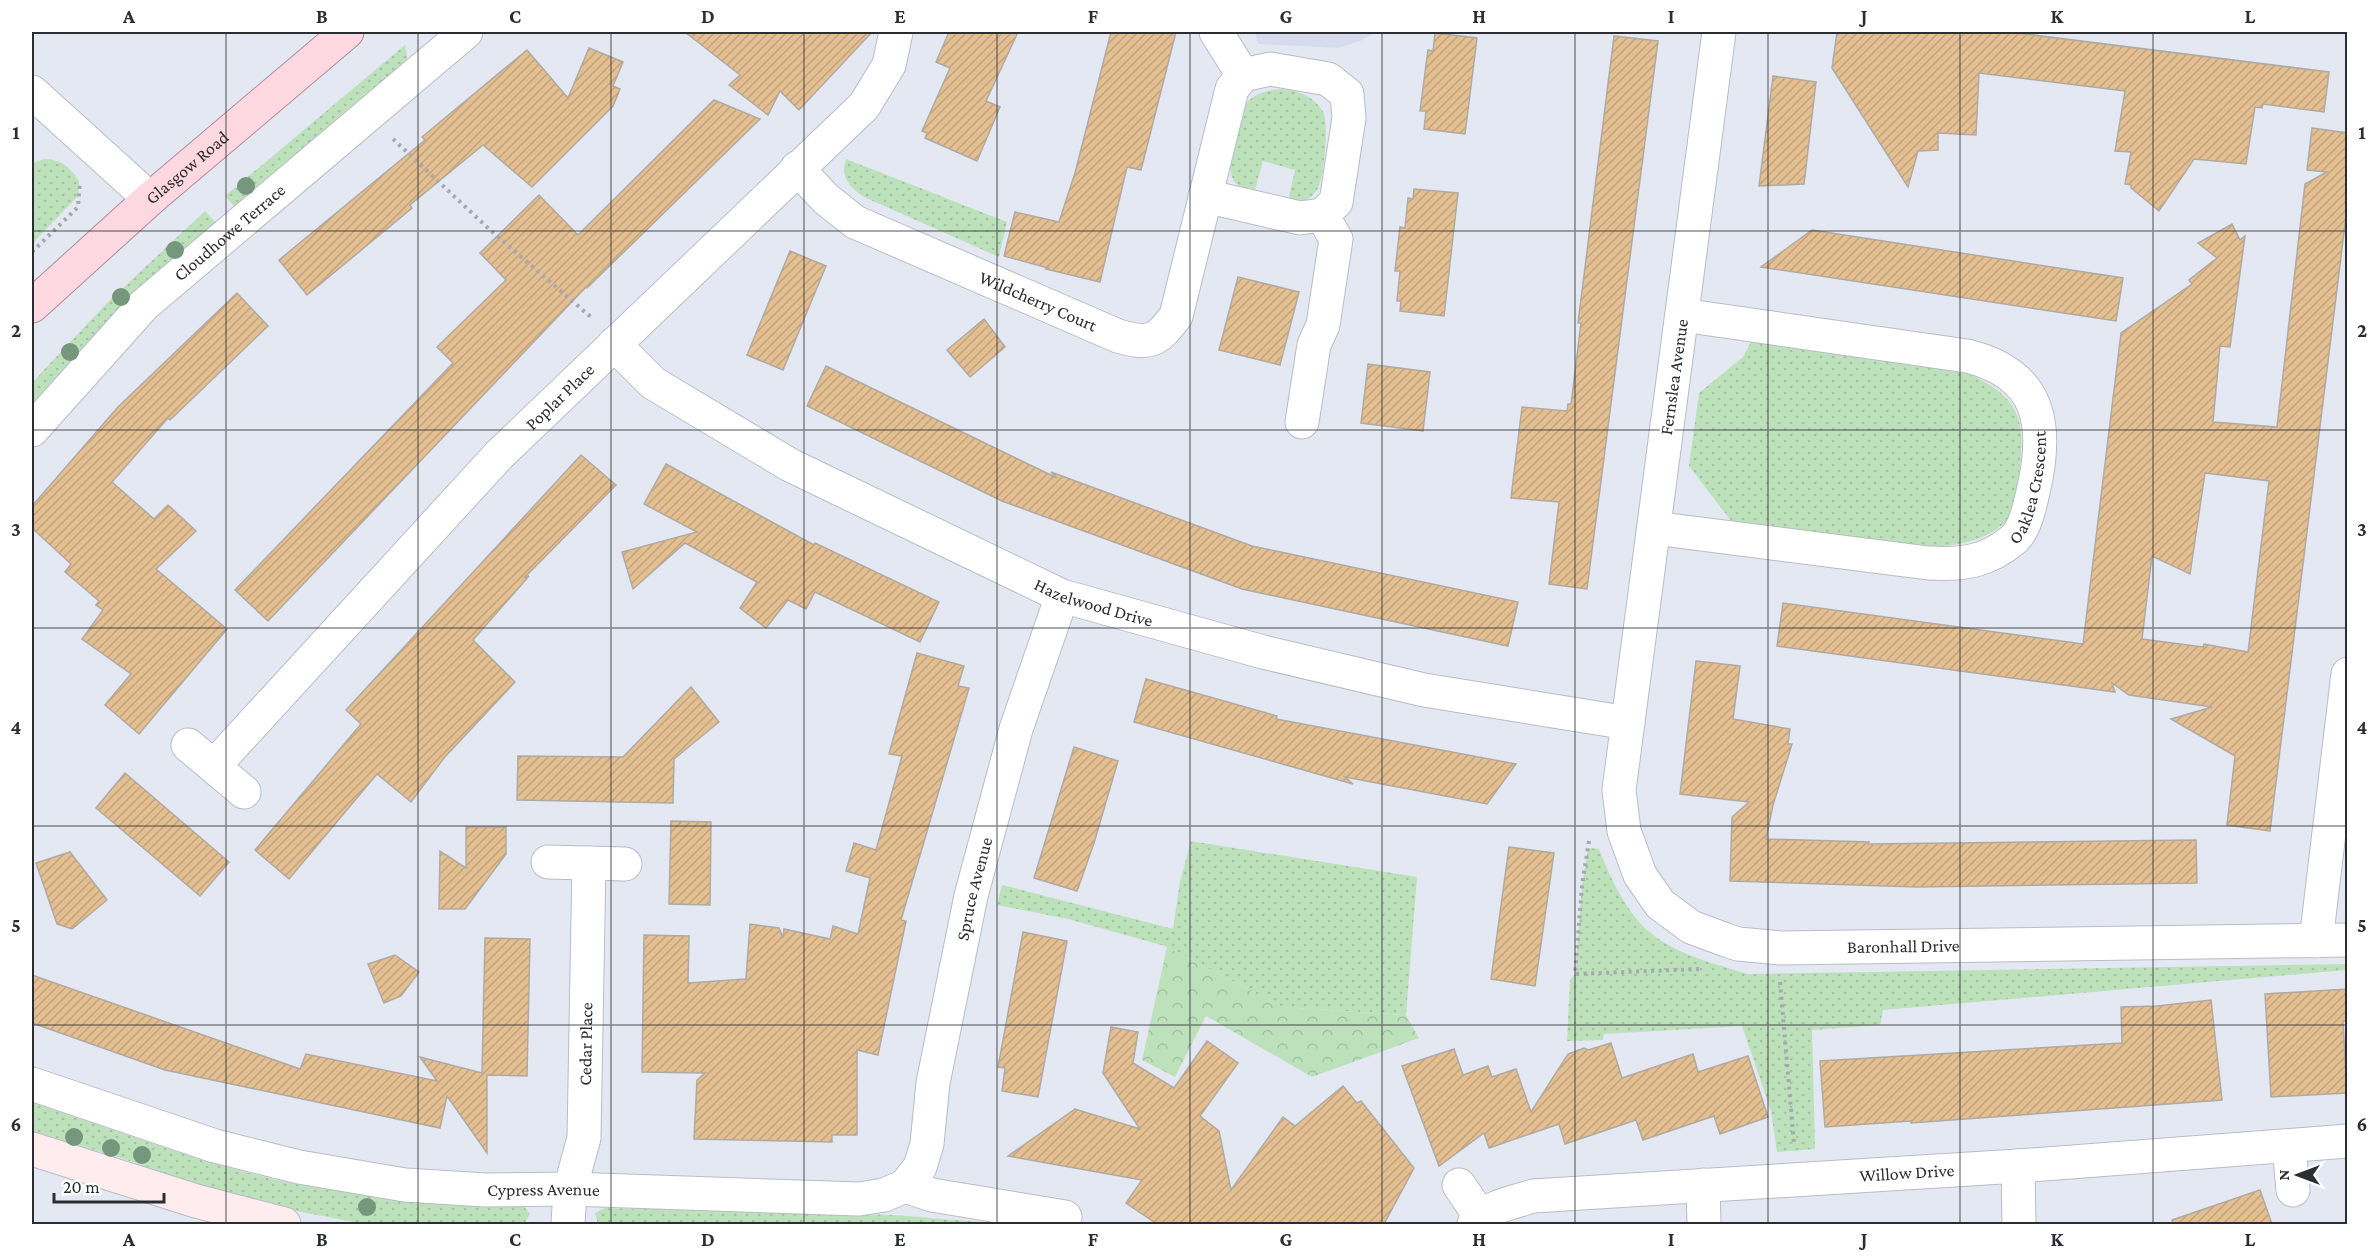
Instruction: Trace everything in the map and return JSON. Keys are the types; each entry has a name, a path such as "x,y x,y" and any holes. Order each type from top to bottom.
{"main road":[{"name":"Glasgow Road","path":"32,306 150,199 347,32"},
{"path":"32,1149 196,1201 284,1224"}],"street":[{"name":"Poplar Place","path":"214,766 499,455 864,105 889,65 896,32"},
{"path":"1205,196 1300,218 1322,215 1335,202 1349,118 1347,94 1328,79 1270,69 1243,75 1216,32"},
{"name":"Fernslea Avenue","path":"1628,723 1719,32"},
{"name":"Cloudhowe Terrace","path":"32,430 144,305 371,111 446,38"},
{"name":"Wildcherry Court","path":"797,168 826,199 855,222 1118,336 1139,342 1161,335 1176,316 1232,89 1243,75"},
{"path":"34,100 150,199"},
{"path":"1302,422 1314,345 1323,325 1335,239 1322,215"},
{"name":"Oaklea Crescent","path":"1654,528 1917,562 1959,565 1990,556 2016,537 2030,507 2038,471 2040,433 2034,401 2012,375 1991,362 1967,356 1682,315"},
{"name":"Hazelwood Drive","path":"614,344 653,383 790,465 1062,596 1263,652 1424,690 1628,723"},
{"name":"Spruce Avenue","path":"905,1186 920,1167 927,1144 933,1083 971,896 1016,729 1062,596"},
{"path":"2332,941 2348,674"},
{"name":"Baronhall Drive","path":"1628,723 1619,790 1624,831 1640,875 1660,904 1691,927 1738,944 1781,948 2332,941"},
{"path":"188,745 244,792"},
{"path":"548,862 625,864"},
{"name":"Cedar Place","path":"568,1224 570,1189 584,1138 589,863"},
{"name":"Cypress Avenue","path":"32,1084 215,1146 299,1167 405,1185 486,1190 570,1189 859,1199 884,1195 905,1186"},
{"name":"Willow Drive","path":"1477,1220 1491,1209 1533,1196 2018,1166 2348,1141"},
{"path":"2289,1146 2293,1190"},
{"path":"2018,1166 2019,1224"},
{"path":"1459,1185 1477,1220"},
{"path":"1704,1185 1704,1224"},
{"path":"905,1186 932,1195 1065,1217"}],"path":[{"path":"371,111 386,132 489,229 598,323 614,344"},
{"path":"32,252 78,207 81,174"},
{"path":"1623,819 1592,828 1582,885 1575,974 1708,969 1726,940"},
{"path":"1781,948 1779,971 1796,1178"}],"shaded area":[{"path":"1255,32 1377,32 1360,41 1338,48 1258,44"}],"green space":[{"path":"405,45 407,58 401,66 234,206 225,196"},
{"path":"1283,89 1310,98 1322,110 1326,125 1320,182 1315,192 1305,201 1288,201 1295,170 1263,161 1254,193 1241,187 1232,177 1232,151 1238,118 1242,109 1253,97 1272,90"},
{"path":"45,159 61,163 72,172 79,181 78,196 32,244 32,163"},
{"path":"846,159 1007,222 999,257 864,197 847,181 844,171"},
{"path":"205,211 216,223 158,271 123,304 32,404 32,384 41,373 108,302"},
{"path":"1751,342 1959,370 1995,389 2007,399 2015,411 2020,424 2022,440 2015,501 2010,516 1999,527 1981,538 1960,544 1927,548 1732,522 1689,466 1699,393 1743,357"},
{"path":"1191,841 1417,877 1406,1015 1283,1007 1165,946 1068,919 997,905 1002,885 1173,929 1180,882"},
{"path":"1588,848 1599,849 1624,902 1638,921 1657,938 1694,957 1748,974 2347,964 2347,970 1883,1010 1880,1025 1812,1030 1815,1149 1777,1152 1771,1111 1742,1026 1604,1034 1603,1040 1567,1041 1570,980 1575,974 1582,885"},
{"path":"1167,947 1283,1007 1406,1015 1419,1038 1312,1077 1206,1016 1175,1077 1142,1060"},
{"path":"32,1101 179,1152 269,1178 363,1194 522,1204 530,1214 524,1224 365,1224 291,1210 209,1189 124,1159 32,1131"},
{"path":"605,1208 894,1215 1005,1224 598,1224 595,1213"}],"building":[{"path":"685,32 872,32 799,110 780,91 768,115 729,85 740,75"},
{"path":"949,32 1018,32 986,101 1000,107 977,161 925,138 927,133 922,131 950,68 936,62"},
{"path":"1111,32 1176,32 1141,170 1127,167 1100,282 1004,256 1015,212 1059,222 1075,173"},
{"path":"1837,32 2009,32 2329,72 2324,112 2263,104 2262,108 2255,107 2246,164 2194,159 2159,211 2131,188 2131,185 2125,184 2131,152 2115,151 2125,91 1979,73 1976,135 1938,133 1938,150 1918,151 1908,187 1832,68"},
{"path":"1435,33 1477,38 1465,134 1424,129 1426,111 1420,111 1428,50 1433,51"},
{"path":"1614,36 1658,41 1587,589 1549,584 1559,502 1511,498 1522,407 1567,411 1568,404 1571,404 1581,323 1578,323"},
{"path":"589,48 623,62 613,86 620,89 613,106 532,187 483,145 410,205 412,208 307,295 279,260 425,140 422,137 527,50 568,98"},
{"path":"1773,76 1816,82 1804,184 1759,186"},
{"path":"714,100 760,119 586,287 268,621 235,590 453,363 437,347 506,280 480,253 539,195 578,235"},
{"path":"2312,128 2348,133 2348,200 2270,831 2227,825 2235,756 2171,719 2212,707 2129,695 2112,683 2115,692 1777,646 1783,603 2083,644 2121,333 2192,284 2189,280 2217,258 2198,243 2232,224 2240,240 2245,236 2230,347 2220,346 2213,422 2277,427 2305,184 2327,172 2307,170","holes":["2205,473 2269,481 2248,652 2204,644 2203,647 2142,639 2152,556 2190,574"]},
{"path":"1414,189 1458,193 1444,316 1400,311 1401,301 1397,301 1400,271 1395,271 1400,227 1405,228 1408,198 1413,199"},
{"path":"1812,230 2123,278 2116,321 1761,267"},
{"path":"790,251 826,266 783,370 747,355"},
{"path":"1238,277 1299,292 1280,365 1219,350"},
{"path":"237,293 268,326 170,420 168,418 112,482 154,519 168,505 196,531 156,569 227,629 139,734 105,705 131,674 82,639 103,610 96,605 99,601 65,572 71,564 32,528 32,506 118,407"},
{"path":"984,319 1005,347 970,377 947,350"},
{"path":"1368,364 1430,372 1423,431 1361,423"},
{"path":"826,366 1057,478 1051,472 1252,546 1518,602 1508,646 1242,589 1002,501 807,406"},
{"path":"581,455 616,485 524,578 529,576 473,640 515,682 444,758 411,802 377,774 289,879 255,850 361,724 346,710"},
{"path":"666,464 814,545 815,543 939,602 920,642 815,592 806,609 788,600 766,628 740,608 757,582 685,543 633,589 622,552 697,532 644,504"},
{"path":"917,653 964,666 958,686 969,688 901,920 906,921 878,1055 857,1050 857,1135 832,1135 832,1142 694,1139 697,1080 705,1073 642,1072 644,935 689,936 688,983 746,979 750,924 779,928 783,938 784,929 830,939 833,926 858,934 870,878 846,871 854,843 876,850 902,756 889,754"},
{"path":"1696,661 1740,666 1733,719 1790,729 1788,744 1792,744 1773,805 1766,839 1869,842 1868,844 2196,840 2197,883 1917,887 1730,881 1732,817 1749,802 1680,794"},
{"path":"1146,679 1277,716 1276,719 1516,764 1487,804 1345,777 1353,784 1134,722"},
{"path":"691,687 719,722 674,759 673,803 517,800 518,756 623,757"},
{"path":"1074,747 1118,761 1077,891 1034,878"},
{"path":"125,773 229,862 200,896 96,808"},
{"path":"671,821 711,822 710,905 669,904"},
{"path":"466,827 506,827 506,854 465,909 439,909 440,851 466,868"},
{"path":"1509,847 1554,853 1535,986 1491,979"},
{"path":"70,852 107,900 72,929 57,924 36,863"},
{"path":"1023,932 1067,941 1038,1097 1002,1091 1005,1068 998,1067"},
{"path":"485,938 530,939 527,1076 487,1075 487,1153 447,1096 440,1128 165,1070 32,1023 32,975 300,1069 306,1054 437,1081 420,1057 482,1073"},
{"path":"395,955 419,972 401,996 384,1003 368,964"},
{"path":"2348,989 2348,1021 2343,1021 2347,1093 2271,1097 2265,994"},
{"path":"2211,1000 2222,1100 1911,1123 1911,1121 1825,1127 1820,1061 2122,1043 2121,1007"},
{"path":"1111,1027 1138,1032 1133,1063 1174,1088 1207,1041 1238,1063 1200,1116 1219,1131 1231,1190 1283,1117 1295,1126 1343,1086 1357,1103 1361,1101 1414,1168 1384,1224 1157,1224 1126,1203 1142,1180 1008,1156 1075,1109 1140,1129 1103,1073"},
{"path":"1611,1043 1622,1078 1693,1054 1698,1072 1748,1056 1768,1117 1720,1134 1714,1116 1643,1140 1636,1120 1565,1144 1559,1124 1489,1148 1484,1133 1439,1166 1402,1066 1454,1049 1463,1075 1488,1066 1492,1077 1516,1069 1531,1112 1568,1054 1584,1048 1588,1050"},
{"path":"2260,1190 2272,1224 2173,1224 2172,1220"}]}
